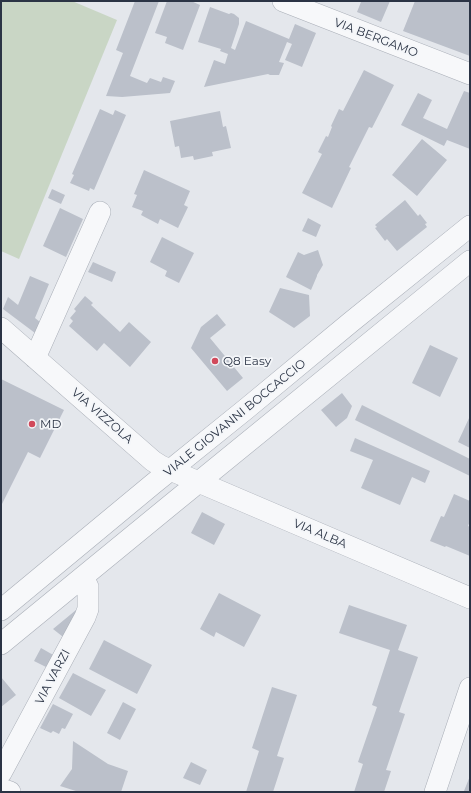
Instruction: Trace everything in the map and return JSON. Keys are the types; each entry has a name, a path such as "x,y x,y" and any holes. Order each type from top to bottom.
{"street":[{"name":"VIA BERGAMO","path":"283,1 470,74"},
{"path":"35,358 100,212"},
{"name":"VIALE GIOVANNI BOCCACCIO","path":"1,610 470,226"},
{"path":"1,644 470,261"},
{"name":"VIA VIZZOLA","path":"1,328 153,461 170,471"},
{"name":"VIA ALBA","path":"170,471 470,598"},
{"name":"VIA VARZI","path":"1,773 85,617 88,609 88,586 83,577"},
{"path":"435,792 470,688"},
{"path":"1,789 10,792"}],"green space":[{"path":"1,1 72,1 117,20 19,259 1,251"}],"building":[{"path":"135,1 159,1 130,76 147,83 150,78 161,82 163,77 175,81 170,93 122,97 106,96 123,53 116,50"},
{"path":"167,1 191,1 200,5 183,50 165,43 167,37 155,33"},
{"path":"357,1 390,1 381,22 357,12 361,2"},
{"path":"415,1 470,1 470,56 403,31"},
{"path":"210,7 229,14 234,14 239,18 239,24 231,48 235,50 246,21 289,39 295,24 316,33 302,67 285,60 292,44 287,42 279,62 284,63 279,75 268,74 204,87 214,60 225,64 228,54 220,51 221,49 198,42"},
{"path":"364,70 394,85 372,128 369,127 349,167 351,168 332,208 302,193 322,154 318,152 326,136 328,137 332,127 331,126 339,109 343,111"},
{"path":"464,91 470,93 470,149 447,140 444,146 401,125 418,93 432,100 423,118 447,129"},
{"path":"100,109 113,115 115,110 126,115 94,190 90,188 89,191 70,183 74,175 72,174"},
{"path":"220,111 223,127 226,126 231,148 212,152 213,156 194,160 193,156 181,158 179,146 175,147 170,121"},
{"path":"422,139 447,160 417,196 392,175"},
{"path":"144,170 190,191 184,205 188,207 178,228 160,219 158,224 141,215 143,211 132,207 137,195 134,194"},
{"path":"52,189 65,195 61,204 48,198"},
{"path":"405,200 418,216 420,214 427,223 425,224 427,227 397,251 387,239 385,241 375,228 377,227 375,225"},
{"path":"60,208 83,219 66,257 43,246"},
{"path":"308,218 321,225 316,237 302,231"},
{"path":"162,237 194,253 179,283 165,276 167,271 150,262"},
{"path":"318,250 323,265 311,290 286,277 298,252 304,255"},
{"path":"93,262 116,272 112,282 88,272"},
{"path":"30,276 49,284 35,318 40,322 35,333 3,309 8,297 18,305"},
{"path":"280,288 309,295 310,316 294,328 269,312"},
{"path":"85,296 93,303 91,305 120,332 129,322 151,342 130,367 104,343 97,351 69,326 73,321 70,318 76,311 74,309"},
{"path":"217,314 226,325 210,338 243,378 227,391 191,348 201,327"},
{"path":"430,345 458,358 440,397 412,383"},
{"path":"1,379 64,410 40,458 28,452 1,506"},
{"path":"342,393 352,406 347,418 336,427 321,410"},
{"path":"362,405 470,459 470,476 355,420"},
{"path":"470,416 470,448 458,442"},
{"path":"355,438 430,471 425,483 412,477 400,505 361,488 373,460 350,451"},
{"path":"454,494 470,501 470,521 468,526 470,527 470,556 430,541 441,516 444,517"},
{"path":"202,512 225,524 214,545 191,533"},
{"path":"219,593 261,615 244,647 216,632 214,637 200,629"},
{"path":"349,605 407,625 398,650 418,657 399,712 405,714 386,770 391,771 384,792 354,792 363,764 358,762 377,707 372,705 390,650 339,633"},
{"path":"76,610 81,614 67,640 53,629"},
{"path":"104,640 152,665 137,694 89,669"},
{"path":"41,648 55,656 48,668 34,661"},
{"path":"73,673 106,690 91,716 59,698"},
{"path":"1,677 16,695 1,707"},
{"path":"272,687 297,695 277,756 284,758 273,792 246,792 259,751 252,748"},
{"path":"123,702 136,709 120,740 107,733"},
{"path":"53,704 73,714 65,729 62,728 59,734 53,731 51,733 40,728"},
{"path":"73,741 108,764 128,771 121,792 79,792 60,786 72,769"},
{"path":"191,762 207,770 200,785 183,778"},
{"path":"470,776 470,792 466,792 464,791"}],"place":[{"name":"Q8 Easy","path":"215,361"},
{"name":"MD","path":"32,424"}]}
